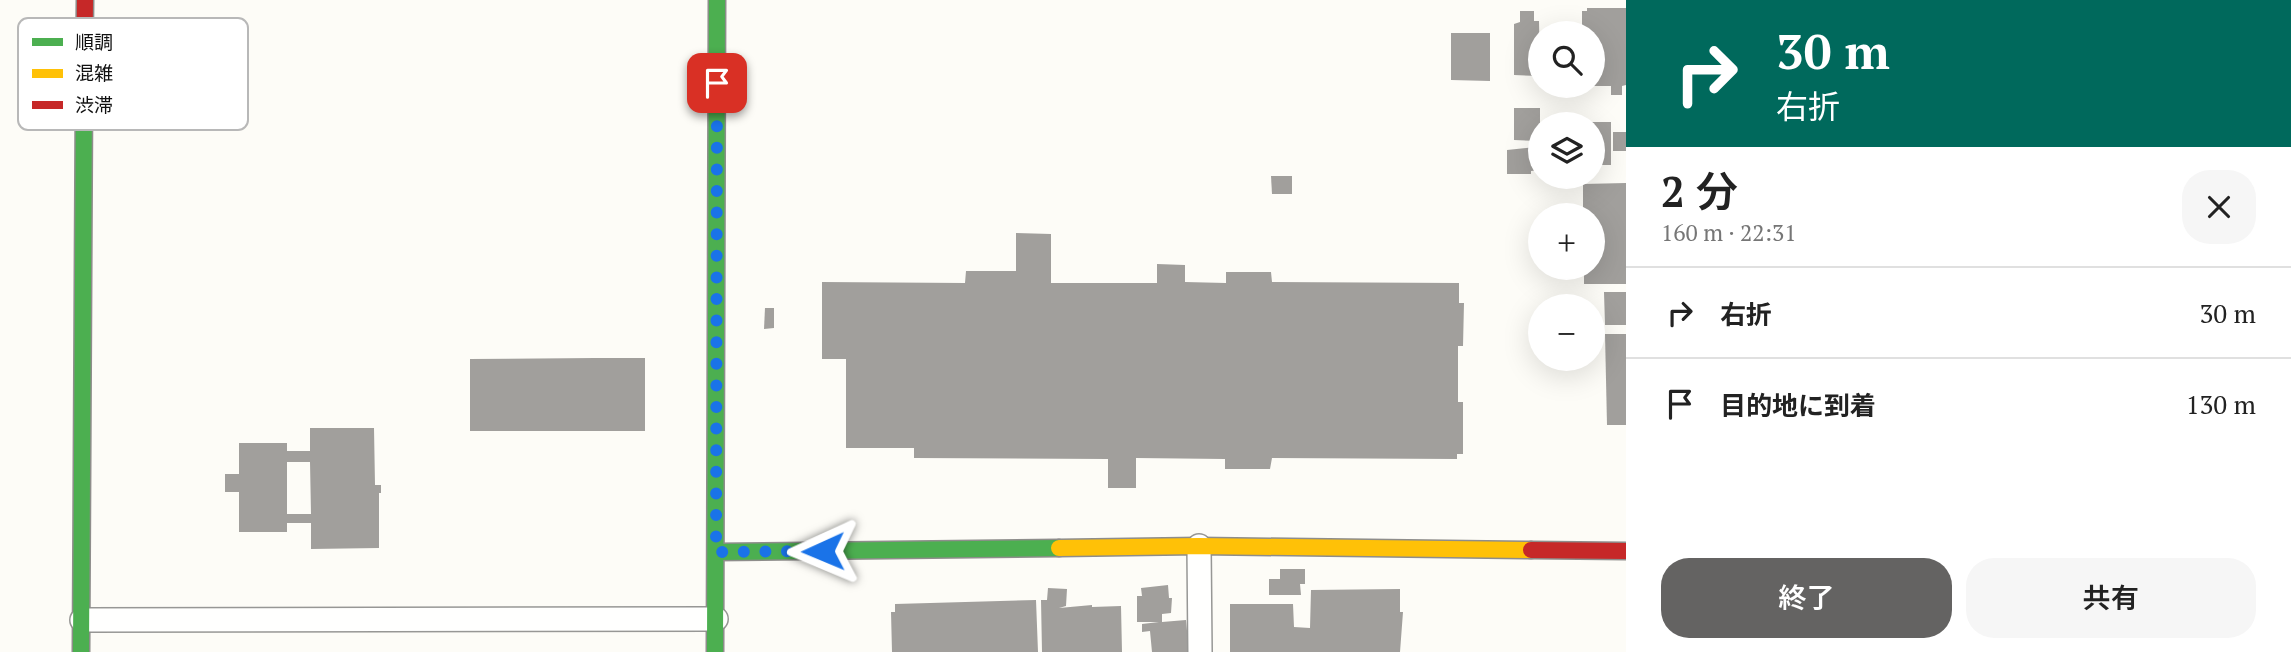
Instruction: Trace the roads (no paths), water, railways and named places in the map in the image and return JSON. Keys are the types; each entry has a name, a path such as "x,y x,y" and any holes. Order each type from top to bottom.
{"street":[{"path":"85,0 85,18"},
{"path":"715,652 717,0"},
{"path":"81,652 84,130"},
{"path":"716,552 1199,547 1626,551"},
{"path":"1199,547 1200,652"},
{"path":"82,621 716,619"}]}
